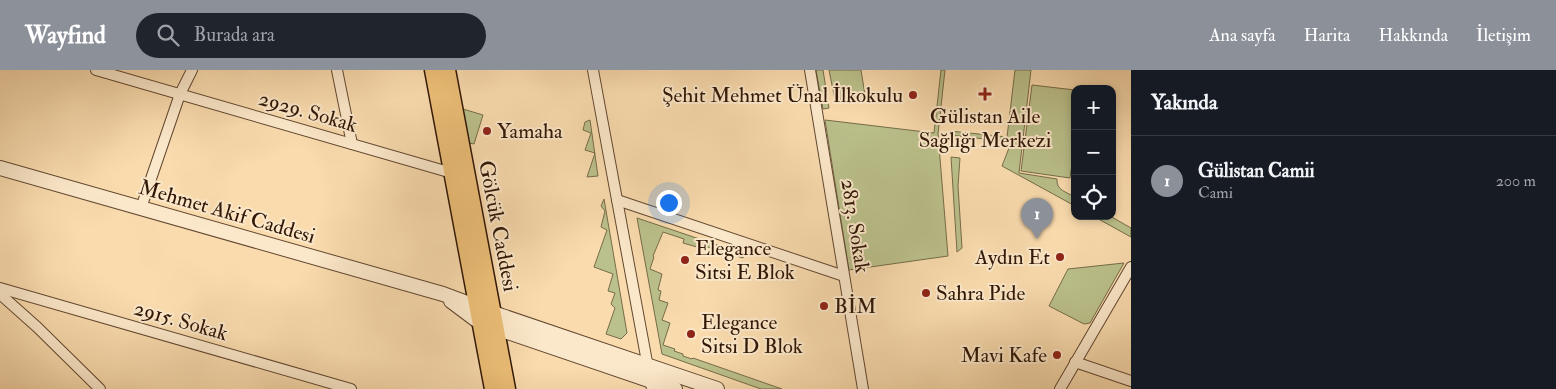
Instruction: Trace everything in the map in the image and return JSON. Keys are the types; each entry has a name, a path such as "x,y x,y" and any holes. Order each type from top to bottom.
{"main road":[{"name":"Gölcük Caddesi","path":"433,70 452,173 487,318 507,389"},
{"name":"Gölcük Caddesi","path":"447,70 487,318 493,389"}],"street":[{"name":"2929. Sokak","path":"96,70 452,173"},
{"path":"141,208 180,94 192,70"},
{"path":"337,70 352,144"},
{"path":"593,70 652,385"},
{"name":"2813. Sokak","path":"810,70 863,389"},
{"name":"Mehmet Akif Caddesi","path":"0,168 443,294 487,318 652,385 675,389"},
{"path":"617,200 844,276"},
{"path":"1060,389 1131,266"},
{"name":"2915. Sokak","path":"0,288 351,389"},
{"path":"0,294 37,327 100,389"},
{"name":"Mehmet Akif Caddesi","path":"487,318 648,365 717,389"},
{"path":"1075,362 1131,381"}],"green space":[{"path":"816,70 823,70 829,108 823,109"},
{"path":"829,70 861,70 865,95 835,100"},
{"path":"941,70 945,70 938,134 948,256 849,270 825,120 934,133"},
{"path":"1015,70 1031,70 1019,173 1057,179 1058,186 1071,195 1071,204 1002,166 1010,142 950,135 950,131 1007,137"},
{"path":"1032,85 1071,90 1070,178 1021,171"},
{"path":"463,109 483,115 474,144 469,143"},
{"path":"590,120 595,153 585,150 591,133 583,130 585,122"},
{"path":"595,154 598,176 587,177"},
{"path":"951,157 960,158 958,186 962,248 957,252"},
{"path":"604,199 627,333 621,339 606,334 615,308 611,304 615,293 608,291 613,274 594,267 607,230 601,227 605,211 601,206"},
{"path":"637,218 744,254 743,258 698,244 697,247 683,243 684,239 663,232 650,269 662,274 658,290 661,291 659,300 668,303 662,320 670,323 663,345 675,349 674,351 683,354 683,356 782,389 761,389 662,354"},
{"path":"1116,219 1131,228 1131,237 1100,220"},
{"path":"1124,263 1090,323 1084,324 1049,306 1068,269"}],"place":[{"name":"Gülistan Aile Sağlığı Merkezi","path":"985,94"},
{"name":"Şehit Mehmet Ünal İlkokulu","path":"913,95"},
{"name":"Yamaha","path":"487,131"},
{"name":"Gülistan Camii","path":"1037,239"},
{"name":"Aydın Et","path":"1060,257"},
{"name":"Elegance Sitsi E Blok","path":"685,260"},
{"name":"Sahra Pide","path":"926,293"},
{"name":"BİM","path":"824,306"},
{"name":"Elegance Sitsi D Blok","path":"691,334"},
{"name":"Mavi Kafe","path":"1057,355"}]}
